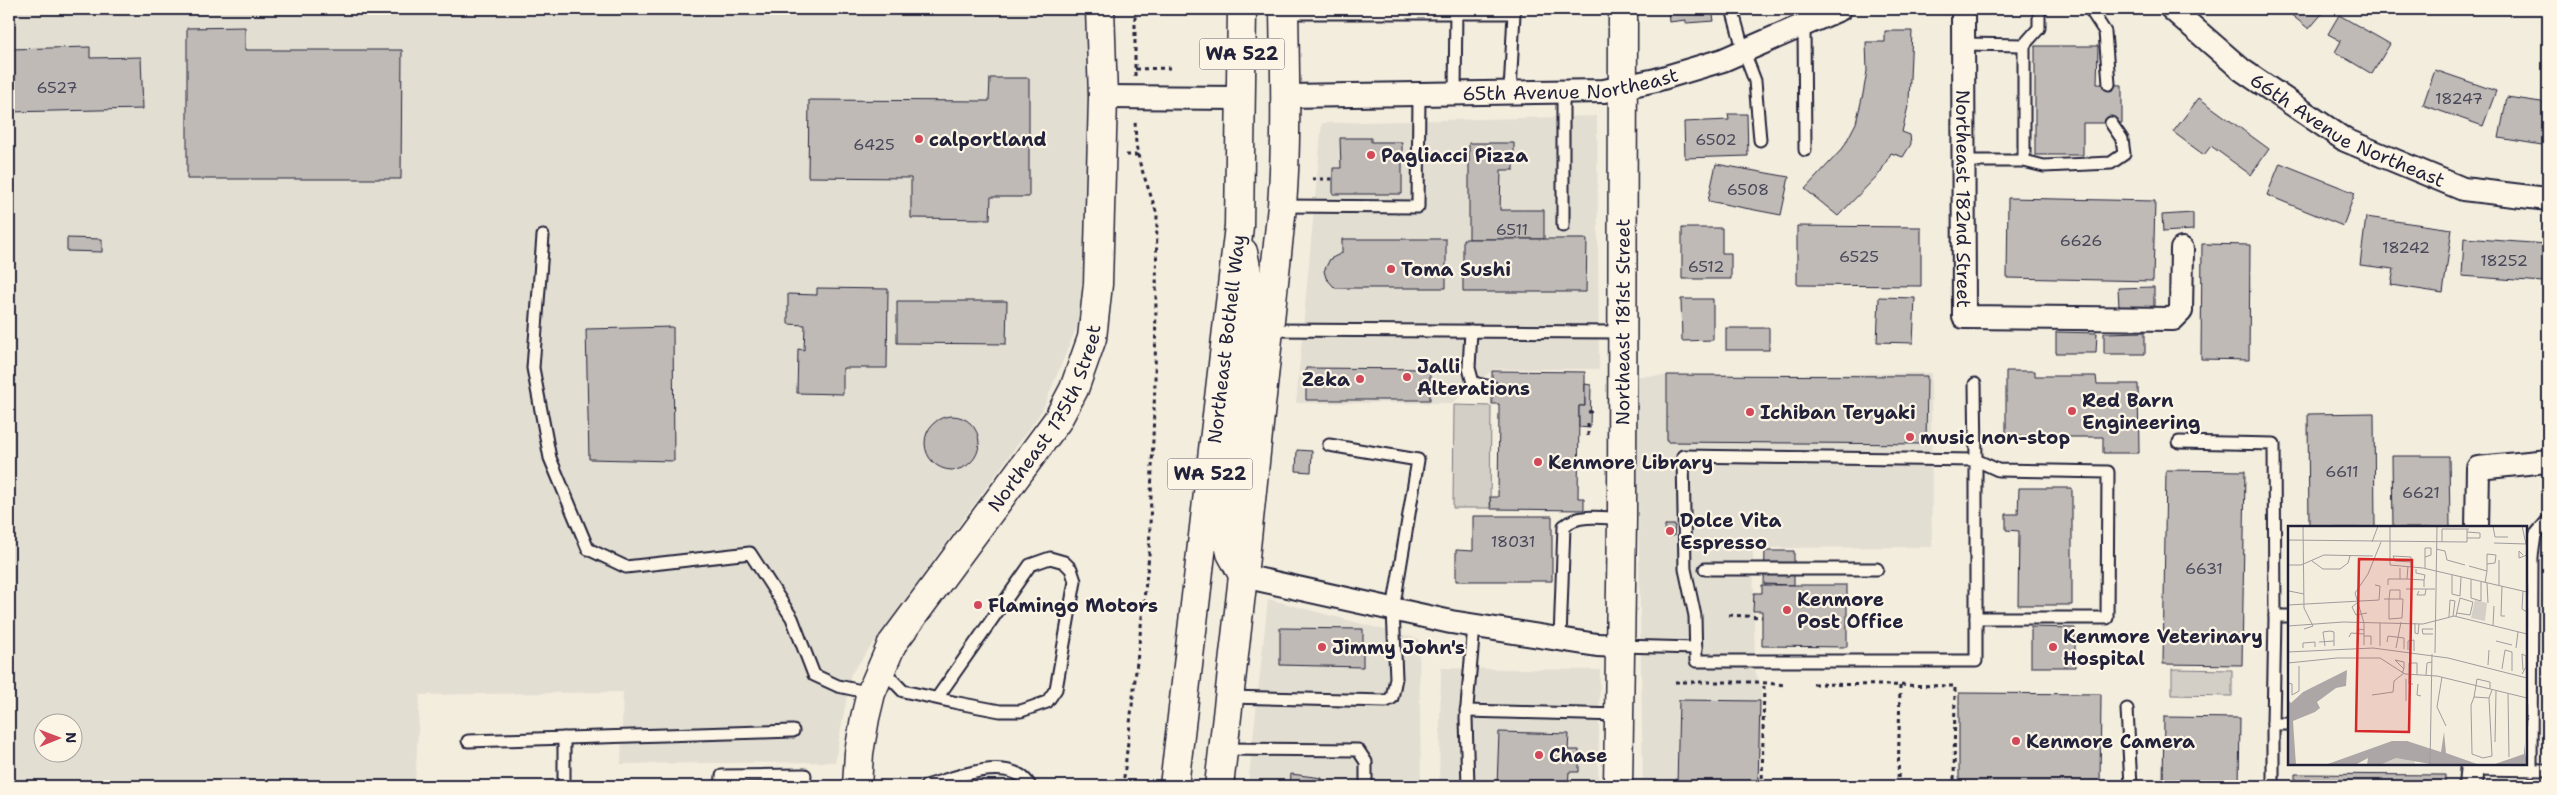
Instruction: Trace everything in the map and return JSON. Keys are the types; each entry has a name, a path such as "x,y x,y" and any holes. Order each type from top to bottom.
{"main road":[{"name":"Northeast 175th Street","path":"857,786 859,753 871,693 892,644 1057,421 1074,389 1092,338 1098,284 1103,97 1100,9"},
{"name":"Northeast Bothell Way","path":"1174,786 1238,226 1242,98 1242,9"},
{"name":"Northeast 181st Street","path":"1618,786 1623,332 1624,86 1622,9"},
{"path":"1278,10 1268,54 1287,96"},
{"name":"WA 522","path":"1219,786 1244,576 1282,206 1287,96"},
{"path":"1238,226 1252,298 1225,526 1231,553 1244,576"}],"street":[{"name":"65th Avenue Northeast","path":"1287,96 1604,91 1656,80 1723,60 1840,9"},
{"name":"Northeast 182nd Street","path":"1963,9 1964,317 2173,318 2181,311 2182,249"},
{"name":"66th Avenue Northeast","path":"2172,9 2242,70 2345,140 2463,189 2548,199"},
{"path":"1103,97 1242,98"},
{"path":"2477,526 2478,468 2548,461"},
{"path":"1244,576 1392,610 1474,626 1620,646"}],"lane":[{"path":"1732,9 1744,52 1755,81 1760,140"},
{"path":"2024,161 2024,45 2039,28 2039,9"},
{"path":"2090,9 2105,32 2109,84"},
{"path":"1278,10 1514,11 1510,92"},
{"path":"1455,93 1456,11"},
{"path":"1804,25 1805,150"},
{"path":"1963,44 2024,45"},
{"path":"1563,91 1563,226"},
{"path":"1282,206 1418,207 1419,94"},
{"path":"1964,161 2024,161 2044,166 2111,163 2124,154 2122,139 2111,123"},
{"path":"543,236 533,368 550,458 588,549 626,566 750,553 792,618 814,675 838,686 871,693"},
{"path":"1268,330 1623,332"},
{"path":"1471,331 1469,368 1473,384 1492,387"},
{"path":"1975,384 1976,460 1976,618 1976,661 1696,661 1695,616 1685,569 1683,456 1976,460 1998,470 2108,472 2107,618 1976,618"},
{"path":"2179,442 2274,444 2275,616 2272,786"},
{"path":"1229,697 1376,701 1392,698 1396,678 1392,610 1418,460 1329,445"},
{"path":"1560,639 1564,526 1570,521 1580,519 1622,518"},
{"path":"2531,770 2532,557 2535,535 2548,520"},
{"path":"881,668 903,691 1000,711 1021,711 1047,702 1056,689 1075,581 1071,569 1064,562 1050,558 1030,565 937,698"},
{"path":"1705,569 1877,570"},
{"path":"2275,616 2288,616"},
{"path":"1468,786 1466,711 1474,626"},
{"path":"1620,646 1696,648"},
{"path":"2127,709 2131,786"},
{"path":"1466,711 1619,715"},
{"path":"2273,724 2288,724"},
{"path":"468,741 793,731"},
{"path":"564,738 564,786"},
{"path":"1223,749 1358,750 1366,762 1366,786"},
{"path":"926,786 984,770 1017,773 1030,786"},
{"path":"2471,773 2548,770"},
{"path":"721,786 722,776 805,775 804,786"}],"path":[{"path":"1135,9 1135,62"},
{"path":"1135,68 1170,68"},
{"path":"1123,786 1149,555 1155,380 1157,214 1140,164 1136,145 1135,124"},
{"path":"1312,179 1332,179"},
{"path":"1588,412 1597,411"},
{"path":"1588,423 1588,436"},
{"path":"1730,616 1762,617"},
{"path":"1674,682 1764,681 1786,685"},
{"path":"1762,786 1764,681"},
{"path":"1813,684 1955,686 1954,786"},
{"path":"1898,786 1900,686"}],"shaded area":[{"path":"9,9 1086,9 1090,103 1081,317 1042,411 851,674 835,762 621,764 623,692 420,695 415,786 9,786"},
{"path":"1597,116 1599,369 1494,369 1452,403 1296,403 1322,123"},
{"path":"1931,373 1932,547 1753,548 1755,671 1761,686 1760,786 1643,786 1636,376"},
{"path":"1454,405 1491,406 1490,508 1453,508"},
{"path":"1268,599 1419,639 1421,786 1248,786"},
{"path":"1441,668 1600,670 1598,786 1439,786"},
{"path":"2172,669 2232,670 2232,696 2172,695"}],"building":[{"path":"1668,9 1712,9 1714,21 1686,23 1686,20 1669,22"},
{"path":"2284,9 2326,9 2309,29"},
{"path":"2339,15 2390,44 2372,74 2335,52 2341,41 2328,34"},
{"path":"245,27 245,50 402,50 401,179 187,179 187,28"},
{"path":"1885,31 1912,31 1909,102 1902,132 1910,135 1911,144 1903,157 1891,153 1880,173 1838,216 1805,189 1843,148 1856,123 1867,71 1866,42 1885,42"},
{"path":"2035,46 2098,46 2097,84 2122,85 2122,123 2083,123 2083,155 2035,155"},
{"path":"90,47 90,58 141,57 143,109 9,112 9,49"},
{"path":"2435,70 2496,91 2483,126 2423,105"},
{"name":"calportland","path":"990,78 1029,78 1029,197 991,197 990,219 911,218 911,178 808,177 809,100 989,101"},
{"path":"2507,97 2548,103 2548,146 2499,138"},
{"path":"2199,98 2269,149 2251,175 2211,146 2204,155 2173,132"},
{"path":"1728,114 1747,114 1748,156 1685,158 1684,122 1729,120"},
{"name":"Pagliacci Pizza","path":"1340,138 1371,138 1371,142 1402,142 1402,194 1333,194 1333,168 1341,168"},
{"path":"1469,143 1514,143 1514,170 1501,170 1500,210 1544,210 1544,239 1469,239"},
{"path":"2280,163 2355,193 2343,226 2267,195"},
{"path":"1716,164 1789,177 1781,215 1708,201"},
{"path":"2008,198 2155,201 2153,281 2007,278"},
{"path":"2193,213 2193,230 2163,232 2162,215"},
{"path":"2366,217 2452,229 2443,293 2391,285 2394,269 2360,265"},
{"path":"1797,226 1921,227 1921,286 1797,285"},
{"path":"1682,228 1722,228 1722,253 1731,253 1731,279 1682,279"},
{"path":"67,238 102,239 102,252 67,251"},
{"path":"2464,238 2546,244 2543,282 2462,276"},
{"path":"1342,239 1446,239 1446,288 1335,288 1326,278 1324,271 1330,259 1342,253"},
{"path":"1463,239 1587,239 1586,292 1463,292"},
{"path":"2202,244 2250,245 2249,360 2201,359"},
{"path":"2154,287 2154,307 2119,307 2118,288"},
{"path":"817,288 888,289 887,368 843,368 843,394 797,393 798,349 804,350 805,325 788,324 788,294 817,295"},
{"path":"1879,297 1915,298 1913,343 1877,342"},
{"path":"1681,299 1713,299 1713,340 1682,341"},
{"path":"897,301 1007,301 1006,344 897,343"},
{"path":"673,327 674,461 589,459 586,329"},
{"path":"1726,328 1769,328 1769,350 1726,350"},
{"path":"2056,332 2097,333 2096,353 2056,353"},
{"path":"2145,332 2145,354 2104,354 2104,333"},
{"path":"1306,368 1430,369 1430,400 1306,400"},
{"name":"Kenmore Library","path":"1492,371 1585,372 1585,406 1579,406 1578,498 1584,498 1584,510 1491,509 1490,497 1498,497 1499,410 1499,404 1492,404"},
{"name":"Red Barn Engineering","path":"2006,371 2035,371 2035,376 2096,376 2097,384 2138,384 2139,453 2103,453 2103,437 2006,437"},
{"path":"1667,375 1927,376 1926,444 1667,442"},
{"path":"1585,384 1591,385 1590,428 1579,427 1579,406 1585,406"},
{"path":"2374,413 2375,526 2309,526 2308,414"},
{"path":"952,416 962,418 971,424 977,433 979,443 977,453 971,462 962,468 952,470 942,468 933,462 927,453 925,443 927,433 933,424 942,418"},
{"path":"1297,450 1312,451 1311,472 1296,471"},
{"path":"2392,456 2449,456 2450,526 2393,526"},
{"path":"2166,470 2245,471 2242,665 2163,664"},
{"path":"2019,488 2072,488 2072,605 2018,605 2019,531 2006,530 2006,514 2018,514"},
{"path":"1473,516 1552,516 1552,581 1456,581 1456,550 1473,551"},
{"name":"Dolce Vita Espresso","path":"1665,525 1675,525 1674,536 1665,536"},
{"path":"1765,551 1794,551 1794,585 1764,584"},
{"path":"1762,585 1847,585 1847,647 1762,646 1762,611 1753,611 1754,593 1762,593"},
{"name":"Kenmore Veterinary Hospital","path":"2031,627 2075,628 2075,667 2031,667"},
{"name":"Jimmy John's","path":"1280,628 1363,629 1363,667 1280,665"},
{"path":"1959,693 2101,694 2100,786 1959,786"},
{"path":"1679,700 1760,701 1758,786 1677,786"},
{"path":"2164,717 2240,718 2239,786 2163,786"},
{"name":"Chase","path":"1499,732 1569,734 1568,750 1579,750 1579,772 1569,772 1568,786 1497,786"},
{"path":"1291,774 1322,778 1322,782 1329,783 1329,786 1290,786"},
{"path":"2295,774 2445,775 2445,786 2295,786"},
{"path":"957,782 1016,783 1016,786 957,786"},
{"path":"1255,783 1282,786 1255,786"}],"place":[{"name":"calportland","path":"919,139"},
{"name":"Pagliacci Pizza","path":"1371,155"},
{"name":"Toma Sushi","path":"1391,269"},
{"name":"Jalli Alterations","path":"1407,377"},
{"name":"Zeka","path":"1360,379"},
{"name":"Red Barn Engineering","path":"2072,411"},
{"name":"Ichiban Teryaki","path":"1750,412"},
{"name":"music non-stop","path":"1910,437"},
{"name":"Kenmore Library","path":"1538,462"},
{"name":"Dolce Vita Espresso","path":"1670,531"},
{"name":"Flamingo Motors","path":"978,605"},
{"name":"Kenmore Post Office","path":"1787,610"},
{"name":"Jimmy John's","path":"1322,647"},
{"name":"Kenmore Veterinary Hospital","path":"2053,647"},
{"name":"Kenmore Camera","path":"2016,741"},
{"name":"Chase","path":"1539,755"}]}
